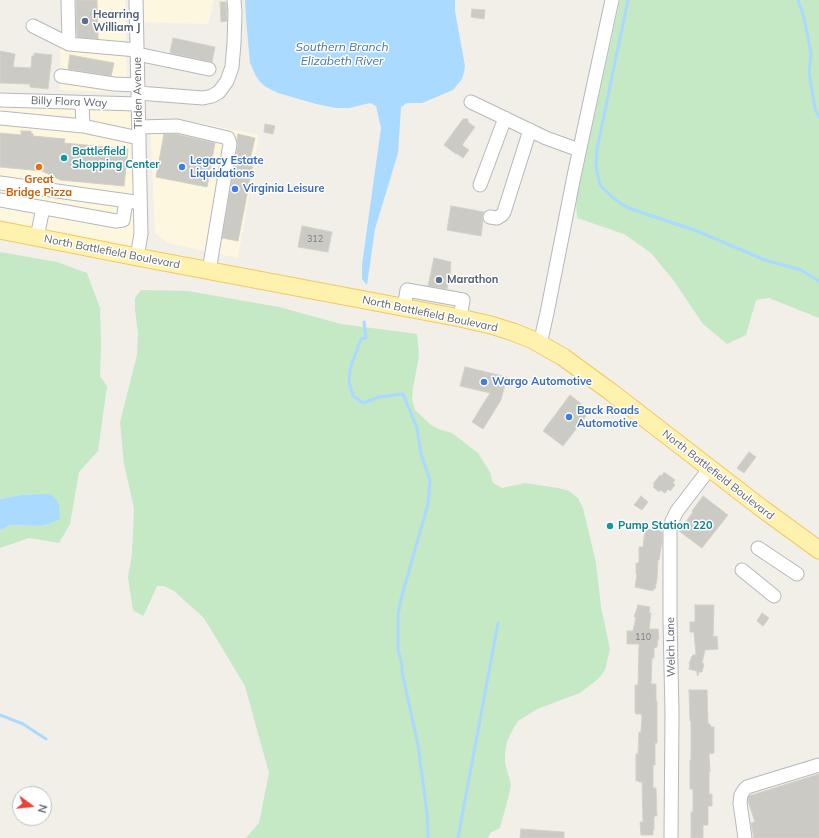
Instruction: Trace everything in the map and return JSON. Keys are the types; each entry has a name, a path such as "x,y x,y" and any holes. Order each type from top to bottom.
{"main road":[{"name":"North Battlefield Boulevard","path":"0,230 460,318 513,332 540,344 563,357 819,550"}],"street":[{"path":"68,0 69,44"},
{"name":"Tilden Avenue","path":"136,0 141,234 136,257"},
{"path":"62,76 114,84 138,94 203,98 212,96 219,92 227,81 232,67 234,0"},
{"path":"540,344 579,150 612,0"},
{"path":"33,26 69,44 137,52 209,69"},
{"name":"Billy Flora Way","path":"0,100 82,103 138,94"},
{"path":"471,102 546,138 579,150"},
{"path":"82,103 83,126"},
{"path":"0,118 139,133 177,126 228,138 230,144 209,271"},
{"path":"480,185 505,118"},
{"path":"490,218 497,218 504,212 530,130"},
{"path":"0,183 140,202"},
{"path":"0,200 116,221 123,220 140,227"},
{"path":"123,220 126,201"},
{"path":"37,237 43,208"},
{"name":"Welch Lane","path":"671,838 672,713 670,528 677,511 710,468"},
{"path":"758,548 797,574"},
{"path":"742,570 774,596"},
{"path":"745,838 740,803 741,796 747,787 819,765"}],"shaded area":[{"path":"61,0 125,0 127,92 60,90"},
{"path":"144,0 214,0 208,24 144,22"},
{"path":"0,100 138,104 137,257 0,230"},
{"path":"150,120 195,122 259,135 238,258 168,243 155,233"}],"green space":[{"path":"620,0 819,0 819,318 769,298 756,300 746,335 727,344 703,324 674,281 651,253 624,234 577,218 576,201"},
{"path":"0,252 57,262 87,273 100,308 100,376 107,386 98,451 79,472 70,524 59,543 29,538 0,548 0,530 11,525 40,526 52,522 50,494 21,495 0,499"},
{"path":"141,290 188,291 279,307 341,324 417,334 419,356 412,399 415,410 431,425 452,433 478,453 490,472 493,483 502,488 525,483 569,491 578,498 583,508 596,563 601,607 610,649 605,670 598,679 580,693 537,709 518,721 507,741 505,752 505,763 511,784 509,795 500,828 490,833 488,838 246,838 259,823 269,773 245,686 204,618 174,591 164,586 157,586 143,616 133,610 128,577 132,554 134,508 124,464 120,422 137,355 138,333 135,298"}],"water":[{"name":"Southern Branch Elizabeth River","path":"245,0 455,0 455,11 465,66 462,79 453,90 422,103 407,103 401,107 398,153 375,229 367,285 362,279 362,265 381,128 376,106 370,103 349,108 336,108 278,93 266,87 256,76 250,63"},
{"path":"50,494 57,500 60,519 40,526 11,525 0,530 0,499 21,495"}],"building":[{"name":"Hearring William J","path":"76,0 97,0 98,39 77,37"},
{"path":"220,2 226,2 227,21 221,22"},
{"path":"472,9 485,10 484,19 471,17"},
{"path":"173,38 215,47 212,62 170,53"},
{"path":"0,51 15,54 13,67 31,68 32,56 34,56 34,53 52,55 48,89 30,87 30,84 0,83"},
{"path":"70,55 114,63 111,76 68,69"},
{"path":"463,119 468,119 468,122 475,127 462,145 469,150 463,158 444,145"},
{"path":"265,124 275,126 273,134 264,132"},
{"name":"Battlefield Shopping Center","path":"21,131 31,131 33,136 65,139 64,143 128,149 124,186 60,180 42,171 0,167 0,133 21,135"},
{"path":"164,134 175,134 215,143 207,187 156,177"},
{"path":"238,134 255,138 249,164 253,164 238,241 222,238 238,145"},
{"path":"451,206 484,212 482,216 483,221 481,236 447,230"},
{"path":"302,226 332,232 328,252 298,247"},
{"name":"Marathon","path":"434,258 451,262 447,289 428,286"},
{"name":"Wargo Automotive","path":"465,367 507,377 501,400 483,429 472,422 490,393 460,386"},
{"name":"Back Roads Automotive","path":"570,395 590,411 563,446 543,431"},
{"path":"749,452 756,457 744,473 737,468"},
{"path":"664,472 675,480 673,483 675,485 670,491 668,489 665,493 660,490 659,492 653,487 655,485 653,484 660,475 662,476"},
{"path":"641,496 648,502 642,510 634,505"},
{"path":"703,496 728,515 702,548 679,531"},
{"path":"645,529 661,531 662,533 657,579 655,589 653,589 653,591 635,587 637,574 636,563 639,563 639,547 643,547"},
{"path":"638,605 650,607 649,613 651,613 649,629 658,629 659,639 657,647 654,648 654,658 652,658 651,684 656,684 657,701 657,743 655,743 655,765 653,765 653,788 656,788 657,816 654,816 653,835 641,835 640,822 643,822 642,782 636,781 636,754 638,754 642,714 636,714 635,712 635,685 638,685 639,644 627,644 627,631 633,631 636,617 634,617"},
{"path":"695,605 714,605 713,637 717,636 718,649 705,650 702,663 704,664 702,672 699,672 698,676 697,671 689,669 692,656 696,655 694,632 690,632 690,622 695,622"},
{"path":"762,613 769,618 763,626 757,621"},
{"path":"689,690 707,690 708,724 710,724 711,727 714,727 714,753 709,754 709,794 712,794 712,806 708,806 708,825 703,825 703,838 691,838 693,789 690,789 691,721"},
{"path":"819,774 819,838 754,838 751,823 755,822 748,801 749,796"},
{"path":"521,829 564,832 564,838 520,838"}],"waterway":[{"path":"628,0 597,149 596,167 600,185 613,198 628,208 697,231 765,260 801,270 819,281"},
{"path":"798,0 804,17 811,54 809,72 815,109 819,117"},
{"path":"364,322 366,338 361,339 350,369 349,382 353,396 363,403 379,397 403,394 417,428 421,454 430,480 428,504 401,599 398,615 398,649 418,745 427,813 428,838"},
{"path":"458,838 498,623"},
{"path":"0,715 23,724 46,739"}],"place":[{"name":"Hearring William J","path":"85,21"},
{"name":"Battlefield Shopping Center","path":"64,158"},
{"name":"Great Bridge Pizza","path":"39,167"},
{"name":"Legacy Estate Liquidations","path":"182,167"},
{"name":"Virginia Leisure","path":"235,189"},
{"name":"Marathon","path":"439,280"},
{"name":"Wargo Automotive","path":"484,382"},
{"name":"Back Roads Automotive","path":"569,417"},
{"name":"Pump Station 220","path":"610,526"}]}
